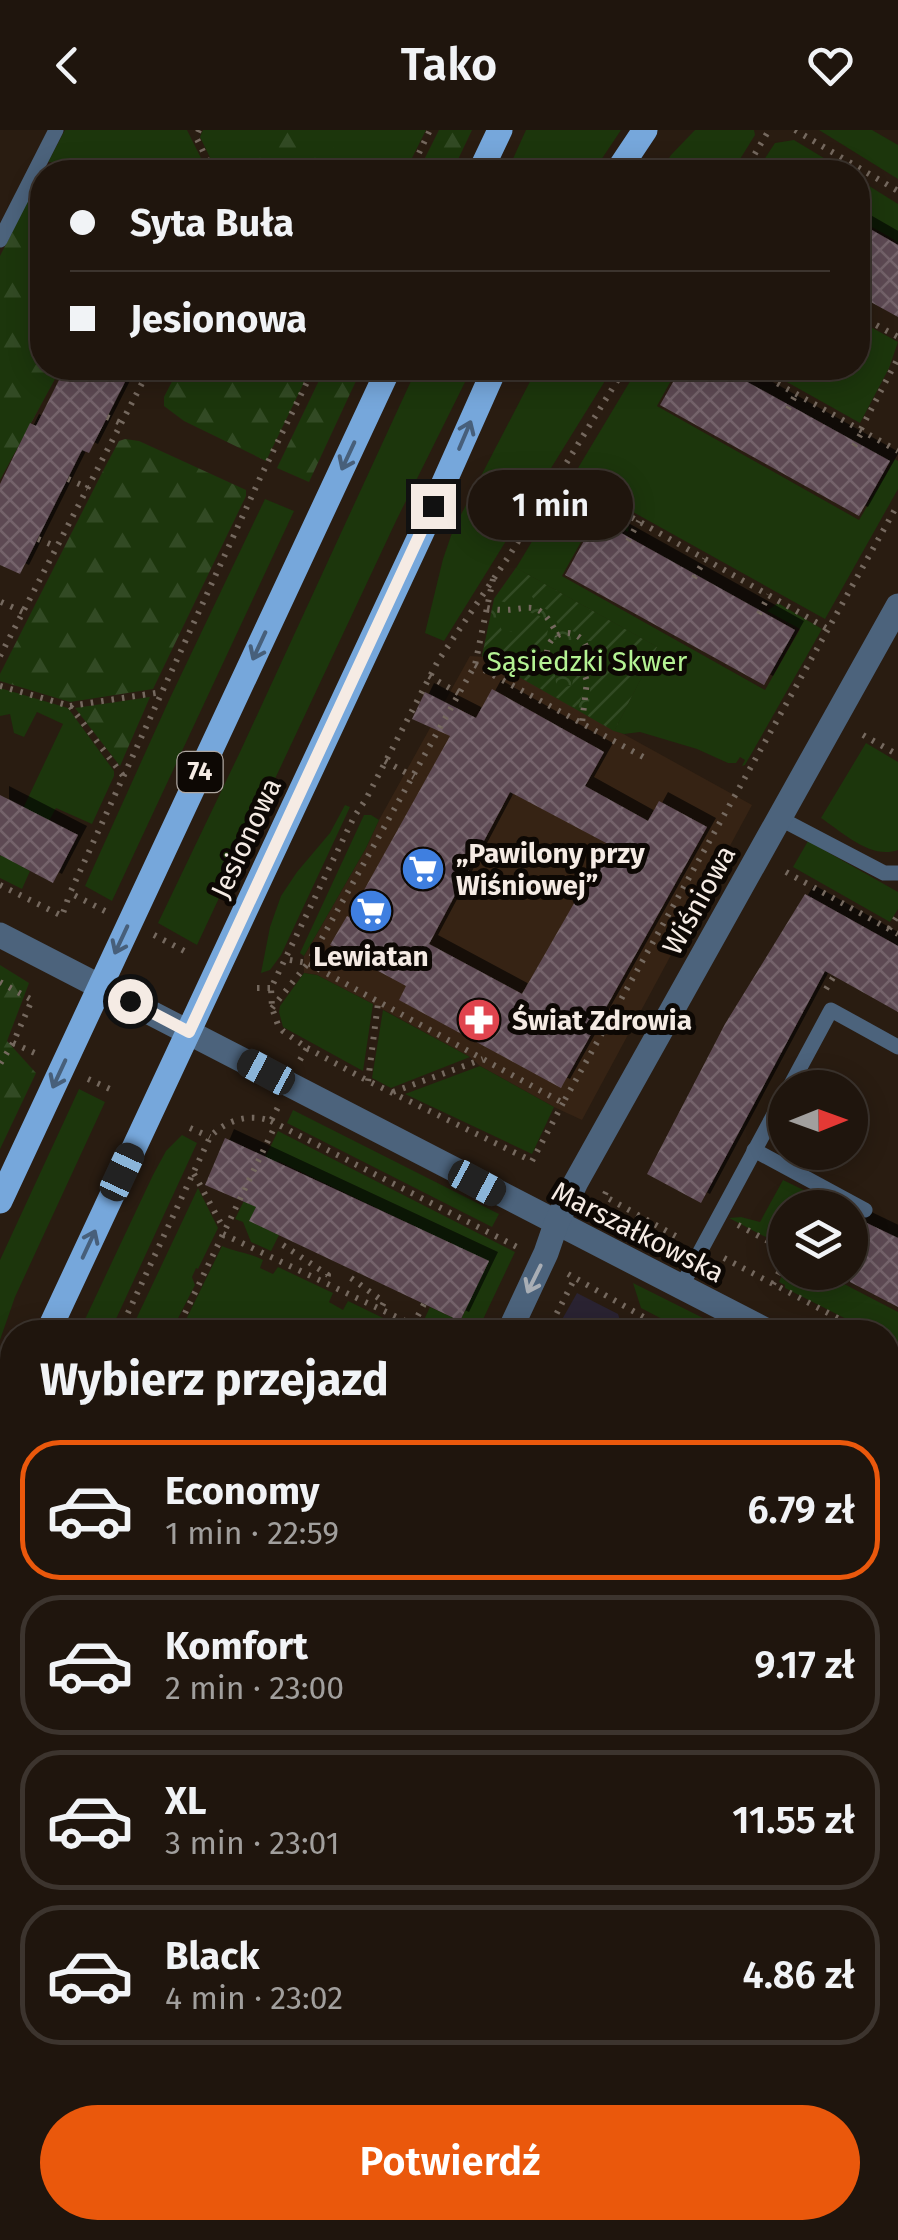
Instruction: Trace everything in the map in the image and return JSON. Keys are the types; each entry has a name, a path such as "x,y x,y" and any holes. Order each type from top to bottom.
{"main road":[{"path":"486,160 500,130"},
{"path":"625,160 645,130"},
{"name":"74","path":"0,1201 383,380"},
{"name":"Jesionowa","path":"54,1320 490,380"}],"street":[{"name":"Wiśniowa","path":"514,1320 576,1182 898,606"},
{"name":"Marszałkowska","path":"0,935 745,1320"}],"lane":[{"path":"41,160 56,130"},
{"path":"0,240 30,182"},
{"path":"779,818 884,872 898,873"},
{"path":"799,1070 832,1010 898,1047"},
{"path":"680,1287 707,1249 768,1125"},
{"path":"754,1150 827,1190"}],"path":[{"path":"416,160 430,130"},
{"path":"751,160 769,130"},
{"path":"795,130 845,160"},
{"path":"196,132 208,160"},
{"path":"870,175 898,192"},
{"path":"870,321 898,337"},
{"path":"854,446 898,358"},
{"path":"0,656 144,380"},
{"path":"0,885 62,916 308,380"},
{"path":"618,380 429,676 354,817 272,988 272,1008 283,1031 307,1048 532,1161 898,504"},
{"path":"771,380 898,450"},
{"path":"788,409 796,394"},
{"path":"108,416 122,422"},
{"path":"559,476 828,629"},
{"path":"68,479 88,488"},
{"path":"628,541 639,521"},
{"path":"38,539 57,546"},
{"path":"694,578 705,559"},
{"path":"272,1008 308,963 475,665 493,578"},
{"path":"760,614 769,595"},
{"path":"1,602 23,612"},
{"path":"487,608 539,609 558,636"},
{"path":"570,634 582,639 587,650 582,667 568,673 551,666 550,644 558,636 570,634"},
{"path":"475,665 644,758"},
{"path":"582,667 588,681 582,723"},
{"path":"429,676 460,694"},
{"path":"0,686 70,706 163,692"},
{"path":"70,706 124,776"},
{"path":"863,735 898,755"},
{"path":"386,761 414,777"},
{"path":"786,872 898,934"},
{"path":"70,893 108,912"},
{"path":"889,930 898,915"},
{"path":"152,934 190,954"},
{"path":"284,960 308,963 564,1103"},
{"path":"0,982 32,1000 0,1064"},
{"path":"258,988 272,988"},
{"path":"368,1081 378,1002"},
{"path":"12,1043 42,1056"},
{"path":"299,1063 307,1048"},
{"path":"392,1092 483,1059"},
{"path":"85,1077 110,1089"},
{"path":"182,1320 280,1102"},
{"path":"125,1320 210,1137 234,1120 259,1117 273,1122 525,1252"},
{"path":"190,1128 210,1137"},
{"path":"193,1173 224,1232 401,1320"},
{"path":"604,1196 768,1281"},
{"path":"707,1249 731,1224 768,1241"},
{"path":"276,1259 285,1242 328,1275 325,1282"},
{"path":"345,1292 353,1275 384,1302 380,1310"},
{"path":"552,1320 570,1275 649,1320"},
{"path":"784,1290 841,1320"},
{"path":"416,1320 424,1304"}],"shaded area":[{"path":"470,656 484,657 752,805 582,1120 373,1004 317,975 304,973 304,956"},
{"path":"577,1293 618,1314 620,1320 562,1320"}],"green space":[{"path":"65,130 187,130 202,160 49,160"},
{"path":"203,130 426,130 411,160 211,160 200,137"},
{"path":"263,130 325,130 338,160 247,160"},
{"path":"439,130 472,130 458,160 424,160"},
{"path":"526,130 621,130 601,160 512,160"},
{"path":"695,130 754,130 755,135 739,160 668,160"},
{"path":"819,130 872,130 898,145 898,179"},
{"path":"794,140 827,160 764,160 775,143"},
{"path":"870,186 898,204 898,242 870,226"},
{"path":"30,197 30,380 54,380 0,480 0,256"},
{"path":"870,327 898,342 860,423 783,380 870,380"},
{"path":"173,380 305,380 266,461 184,421 164,406"},
{"path":"319,380 356,380 309,482 277,468"},
{"path":"411,380 466,380 197,945 158,923"},
{"path":"531,380 606,380 444,641 425,633 453,530"},
{"path":"631,380 671,380 657,406 859,520 895,459 898,461 898,489 825,619 572,478"},
{"path":"119,441 139,441 246,490 153,689 70,702 0,681 0,674 105,467"},
{"path":"566,485 629,521 628,532 596,515 562,576 765,690 800,629 767,611 778,603 822,629 745,765 742,766 745,760 740,757 736,763 728,763 640,732 614,731 657,647 516,568"},
{"path":"265,499 294,511 112,901 85,886"},
{"name":"Sąsiedzki Skwer","path":"516,568 657,647 614,731 482,656 494,599"},
{"path":"516,568 657,647 614,731 588,716 590,668 605,659 605,648 560,627 531,595 523,594 510,604 494,599"},
{"path":"529,612 542,617 548,630 543,652 536,655 534,664 555,674 556,683 562,688 572,685 574,676 581,677 583,694 577,709 482,656 490,620 499,623 502,631 511,632 518,619"},
{"path":"0,688 68,708 114,771 92,824 56,808 49,821 10,860 30,871 22,889 0,878 0,857 63,724 37,712 24,737 14,733 10,714 0,716"},
{"path":"150,697 120,766 75,708"},
{"path":"866,743 898,762 898,850 867,848 821,818"},
{"path":"345,805 350,807 281,955 270,970 261,973 281,896 330,833"},
{"path":"364,815 379,820 304,956 300,953"},
{"path":"808,841 898,892 898,909 890,922 793,867"},
{"path":"0,965 29,983 7,1041 36,1073 0,1149"},
{"path":"304,973 317,975 373,1004 363,1071 283,1027 280,1006"},
{"path":"383,1010 470,1057 391,1088 372,1078"},
{"path":"480,1066 554,1107 532,1154 405,1094"},
{"path":"79,1089 105,1102 7,1320 0,1320 0,1260"},
{"path":"293,1110 499,1214 492,1227 287,1123"},
{"path":"278,1131 515,1252 483,1320 460,1320 488,1261 278,1161 250,1221 279,1235 271,1251 251,1242 243,1222 235,1219"},
{"path":"182,1135 197,1143 116,1320 85,1320 153,1175 166,1151"},
{"path":"783,1180 804,1190 778,1190"},
{"path":"198,1188 218,1228 192,1277 195,1285 177,1320 136,1320"},
{"path":"768,1207 768,1238 729,1218 741,1217 760,1222"},
{"path":"614,1209 690,1250 684,1261 674,1263 605,1225"},
{"path":"222,1246 263,1260 260,1268 273,1274 278,1267 333,1293 329,1302 343,1310 348,1301 387,1320 186,1320"},
{"path":"633,1283 707,1320 664,1320 641,1308"},
{"path":"789,1290 856,1290 898,1312 898,1320 848,1320"},
{"path":"430,1307 458,1320 424,1320"}],"building":[{"path":"870,229 898,245 898,317 870,302"},
{"path":"59,380 126,380 89,453 82,450 20,574 0,565 0,484 30,423 36,426"},
{"path":"674,380 744,380 890,461 859,516 660,405"},
{"path":"596,519 795,630 764,685 565,575"},
{"name":"„Pawilony przy Wiśniowej”","path":"492,689 604,752 585,786 648,821 659,801 707,827 561,1088 399,1000 406,986 330,945 450,736 412,719 425,692 476,718","holes":["510,792 608,844 522,994 429,944"]},
{"path":"0,795 78,835 53,883 0,855"},
{"path":"805,894 898,946 898,1012 825,971 772,1070 768,1070 768,1078 701,1203 647,1174 725,1024"},
{"path":"225,1138 489,1261 458,1320 249,1221 256,1207 205,1185"},
{"path":"868,1224 898,1238 898,1307 865,1290"}],"place":[{"name":"„Pawilony przy Wiśniowej”","path":"423,869"},
{"name":"Lewiatan","path":"371,911"},
{"name":"Świat Zdrowia","path":"479,1020"}],"route":[{"path":"130,1001 189,1032 433,506"}]}
